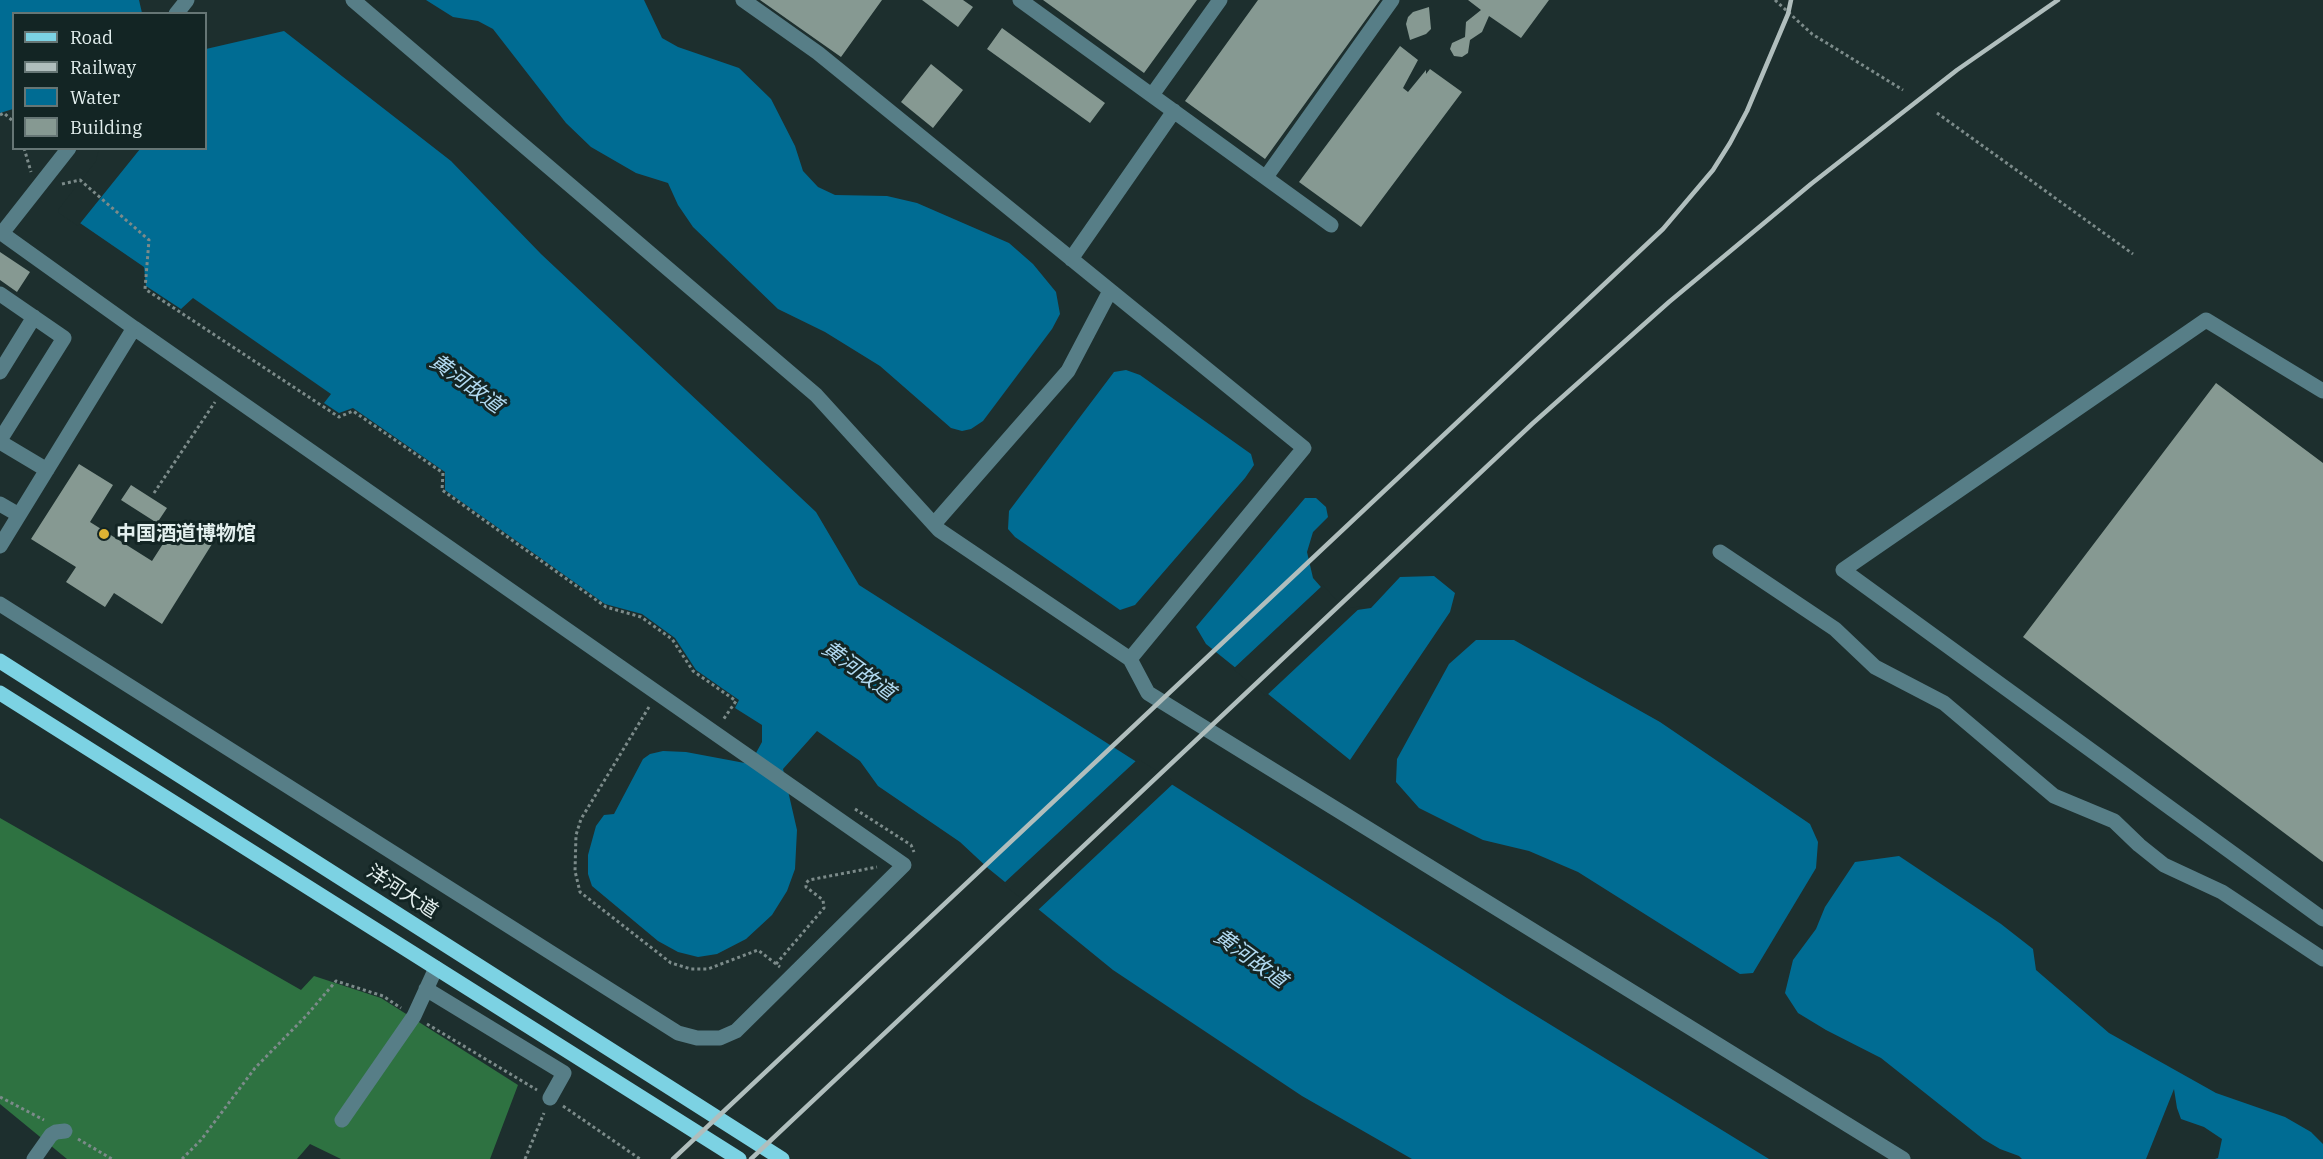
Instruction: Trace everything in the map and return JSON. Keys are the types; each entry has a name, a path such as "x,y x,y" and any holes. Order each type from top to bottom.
{"main road":[{"name":"洋河大道","path":"0,661 782,1159"},
{"path":"0,693 740,1159"}],"street":[{"path":"178,12 187,0"},
{"path":"353,0 816,395 939,530 1130,659 1148,693 1903,1159"},
{"path":"743,0 818,53 1304,448 1130,659"},
{"path":"1020,0 1331,225"},
{"path":"1152,95 1220,0"},
{"path":"1266,177 1392,0"},
{"path":"1071,259 1174,111"},
{"path":"0,604 678,1033 697,1038 720,1038 736,1031 904,865 222,391 1,232 67,150"},
{"path":"934,524 1068,370 1110,291"},
{"path":"0,294 64,338 0,441 47,470"},
{"path":"0,372 34,317"},
{"path":"2323,391 2206,320 1843,570 2323,919"},
{"path":"0,546 134,328"},
{"path":"0,504 19,515"},
{"path":"1720,552 1835,629 1875,667 1944,703 2054,796 2114,821 2164,865 2222,892 2323,959"},
{"path":"342,1120 414,1016 436,968"},
{"path":"426,989 564,1073 550,1098"},
{"path":"34,1159 51,1135 64,1131"}],"path":[{"path":"1775,0 1812,34 1903,90"},
{"path":"0,115 4,113 12,120"},
{"path":"1937,113 2133,254"},
{"path":"25,150 36,190 80,180 149,240 145,289 339,417 354,411 443,473 442,490 606,607 641,616 672,639 693,671 736,701"},
{"path":"154,493 222,391"},
{"path":"658,694 581,819 576,835 575,871 580,892 671,963 691,969 708,969 758,950 791,976"},
{"path":"776,964 824,908 822,900 806,887 808,880 901,863"},
{"path":"525,1159 550,1098"}],"green space":[{"path":"0,818 301,990 314,976 381,998 518,1085 490,1159 341,1159 310,1144 297,1159 67,1159 0,1104"}],"water":[{"path":"0,0 139,0 142,12 12,12 12,109 0,113"},
{"path":"426,0 644,0 662,38 678,47 739,68 771,99 795,146 803,171 818,187 835,195 887,196 917,203 1009,243 1033,264 1056,292 1060,314 1052,329 983,421 971,429 962,431 951,428 880,366 825,332 778,309 693,227 678,205 668,183 636,173 591,147 566,123 493,29 478,21 453,17"},
{"name":"黄河故道","path":"284,31 451,161 541,254 816,512 859,585 1507,998 1769,1159 1412,1159 1302,1096 1113,970 989,869 960,842 878,786 860,761 817,731 783,769 797,830 795,869 787,891 772,915 746,939 717,954 698,957 678,952 658,941 592,886 588,874 588,855 596,826 604,815 614,814 643,759 650,754 663,751 686,752 750,764 762,742 762,725 735,708 739,700 696,670 675,638 642,614 605,604 445,490 445,472 353,408 339,413 324,403 331,394 193,298 181,309 146,286 144,267 61,210 98,162 102,150 207,150 207,49"},
{"path":"1126,370 1140,375 1251,454 1254,465 1135,605 1120,610 1015,537 1008,529 1009,511 1114,372"},
{"path":"1305,498 1316,498 1326,507 1328,517 1313,532 1307,552 1313,578 1343,612 1371,608 1400,577 1434,576 1455,593 1450,612 1350,760 1206,644 1196,627"},
{"path":"1476,640 1514,640 1660,722 1810,824 1818,842 1816,868 1753,973 1740,974 1578,872 1529,851 1483,840 1419,808 1396,782 1397,759 1449,664"},
{"path":"1899,856 2001,924 2033,949 2036,970 2109,1033 2216,1093 2285,1117 2311,1132 2323,1144 2323,1159 2215,1159 2218,1158 2222,1139 2204,1127 2181,1119 2174,1089 2146,1159 2022,1159 1983,1139 1881,1058 1798,1013 1785,993 1793,960 1816,929 1825,907 1855,862"}],"pier":[{"path":"99,150 139,150 78,226 58,210 96,161"},
{"path":"1323,585 1344,609 1362,606 1266,696 1233,669"},
{"path":"1138,759 1175,782 1037,911 1003,884"}],"building":[{"path":"760,0 882,0 841,57"},
{"path":"922,0 963,0 973,7 958,27"},
{"path":"1043,0 1197,0 1144,73"},
{"path":"1258,0 1380,0 1265,159 1185,101"},
{"path":"1468,0 1549,0 1521,38 1489,16 1482,32 1470,40 1468,53 1462,57 1454,56 1450,49 1452,43 1465,37 1466,22 1481,10"},
{"path":"1429,7 1431,29 1426,34 1410,40 1406,24 1408,17 1413,12"},
{"path":"1002,28 1105,103 1090,123 987,49"},
{"path":"1400,46 1418,60 1403,88 1408,92 1426,70 1426,74 1430,69 1462,92 1361,227 1299,182"},
{"path":"931,64 963,90 933,128 901,102"},
{"path":"0,252 30,272 17,292 0,280"},
{"path":"2216,383 2323,463 2323,862 2023,637"},
{"path":"79,464 113,485 90,522 152,561 177,522 212,544 162,624 114,593 105,607 66,582 76,567 31,539"},
{"path":"131,485 167,508 157,523 121,500"}],"railway":[{"path":"673,1159 1663,229 1713,170 1730,143 1747,111 1788,14 1791,0"},
{"path":"751,1159 1532,424 1669,302 1811,184 1957,70 2058,0"}],"place":[{"name":"中国酒道博物馆","path":"104,534"}]}
